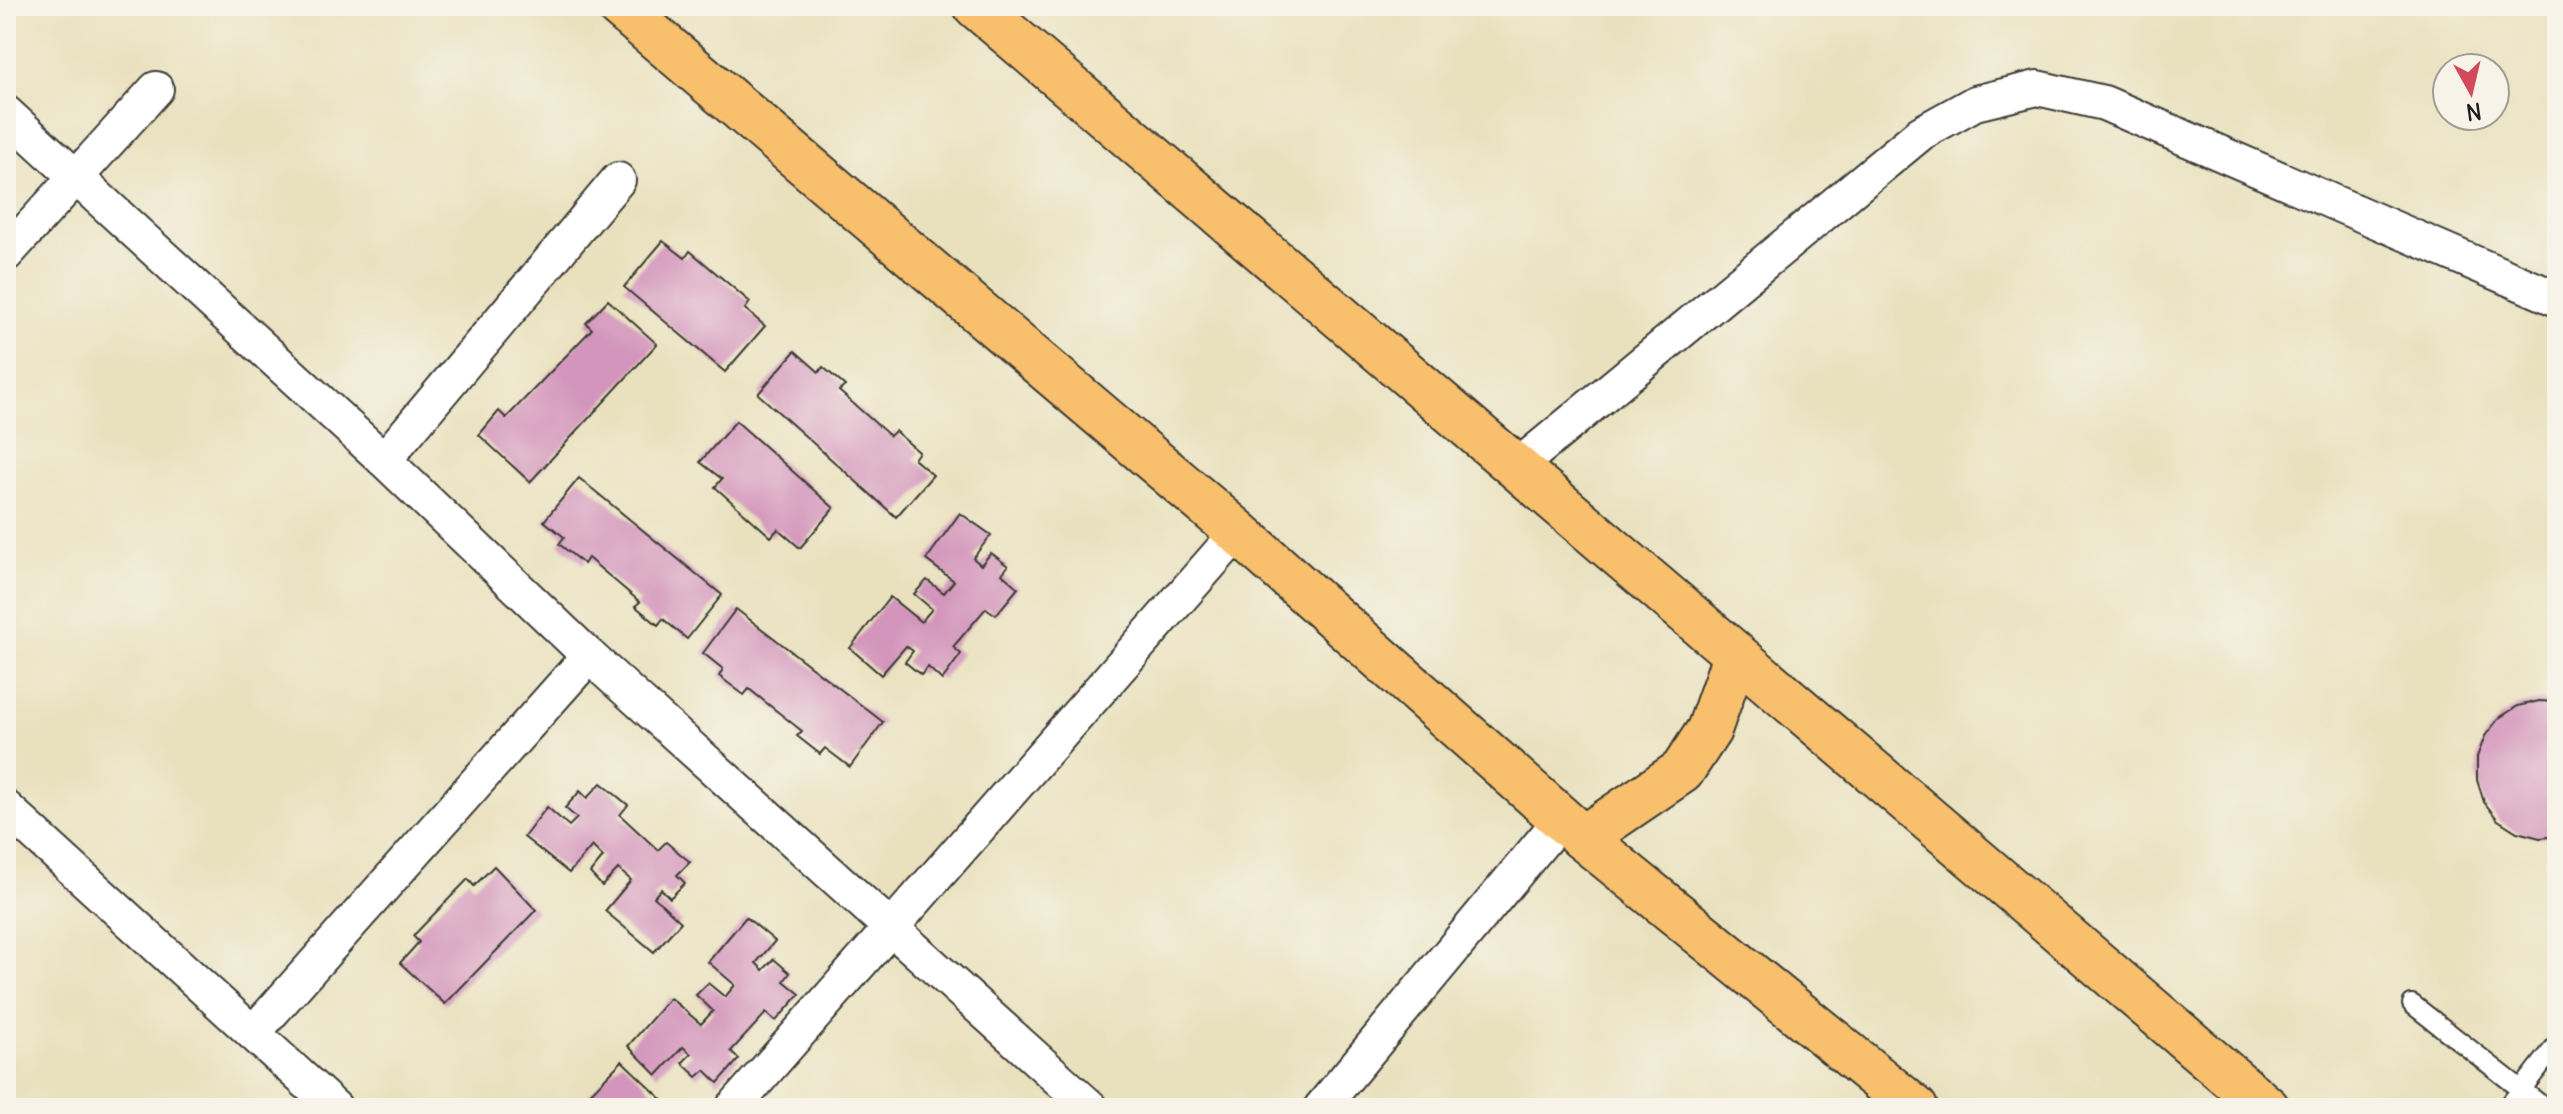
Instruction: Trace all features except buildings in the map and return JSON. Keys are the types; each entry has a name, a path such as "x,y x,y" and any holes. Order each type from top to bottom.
{"highway":[{"path":"619,6 1238,532 1573,828 1908,1106"},
{"path":"976,6 2267,1108"},
{"path":"1573,828 1682,771 1709,730 1735,656"}],"street":[{"path":"1518,466 1921,133 1975,103 2037,88 2104,103 2557,299"},
{"path":"6,254 156,89"},
{"path":"6,113 384,460 589,656 1091,1108"},
{"path":"384,460 618,180"},
{"path":"733,1108 1238,532"},
{"path":"253,1033 589,656"},
{"path":"6,808 335,1108"},
{"path":"1321,1108 1573,828"}],"lane":[{"path":"2412,1004 2545,1108"},
{"path":"2507,1108 2557,1044"}]}
